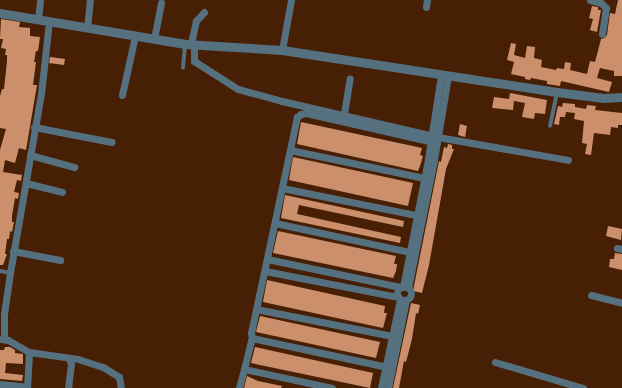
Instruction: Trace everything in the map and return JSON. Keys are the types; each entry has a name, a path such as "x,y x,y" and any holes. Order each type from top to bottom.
{"street":[{"path":"38,20 40,0"},
{"path":"87,28 90,0"},
{"path":"282,50 291,0"},
{"path":"590,0 602,3 606,8 602,34"},
{"path":"154,39 160,3"},
{"path":"204,12 196,21 190,44 194,61 238,89 282,101 344,114 434,139"},
{"path":"0,13 190,44 282,50 444,76 557,92 604,98 622,97"},
{"path":"49,22 41,94 13,251 2,339 13,342 29,352 69,358 103,367 115,374 121,388"},
{"path":"122,95 135,36"},
{"path":"381,388 389,367 401,299 397,292 404,287 420,216 444,76"},
{"path":"344,114 350,78"},
{"path":"239,388 252,338 250,336 268,259 297,117 301,114 306,113 434,139 568,160"},
{"path":"34,127 112,142"},
{"path":"404,287 410,252 420,216 424,178 434,139"},
{"path":"290,150 424,178"},
{"path":"30,154 74,167"},
{"path":"26,182 62,192"},
{"path":"282,188 420,216"},
{"path":"275,223 410,252"},
{"path":"13,251 60,260"},
{"path":"265,271 401,299 411,293 404,287 268,259"},
{"path":"333,284 335,273"},
{"path":"591,296 622,303"},
{"path":"388,388 392,336 401,299"},
{"path":"256,309 392,336"},
{"path":"252,338 389,367"},
{"path":"0,384 27,387 29,352"},
{"path":"68,388 71,364 69,358"},
{"path":"495,362 583,388"},
{"path":"244,369 332,388"}],"lane":[{"path":"183,68 190,44"},
{"path":"550,126 557,92"},
{"path":"0,271 10,273"}],"building":[{"path":"618,0 622,0 622,76 614,76 614,71 600,68 597,78 612,82 609,92 561,81 560,86 547,84 547,81 531,78 530,80 525,79 525,77 511,74 514,62 507,60 511,43 516,44 514,55 525,58 527,46 535,47 534,58 542,60 541,67 556,70 557,68 564,69 565,62 571,63 570,70 587,74 590,61 595,62 601,39 607,35 610,13 615,14"},
{"path":"592,6 598,7 598,10 601,10 597,32 590,30 593,19 589,18"},
{"path":"1,19 20,22 19,27 30,28 30,36 40,37 38,51 36,51 34,62 36,62 33,85 37,85 26,150 19,148 15,163 5,160 3,172 22,175 21,181 17,180 14,192 19,193 18,199 15,198 12,216 12,222 14,222 12,232 10,231 9,239 7,239 5,254 7,254 3,265 0,265 0,150 6,129 0,128 0,96 2,89 4,89 7,55 5,55 6,49 1,48 3,39 0,39"},
{"path":"50,57 65,59 64,65 49,63"},
{"path":"510,93 547,100 545,114 535,113 534,119 522,117 525,103 514,101 513,110 492,108 494,97 509,99"},
{"path":"563,103 575,104 575,107 586,109 587,105 596,106 595,110 622,113 622,125 618,125 618,128 611,127 610,135 594,133 591,155 585,154 587,144 582,143 584,121 574,119 575,113 566,112 565,117 560,117 559,125 554,124 558,106 562,107"},
{"path":"301,122 422,148 420,155 423,156 418,171 297,144"},
{"path":"460,124 467,126 465,137 458,135"},
{"path":"448,144 452,145 452,149 454,149 446,169 429,265 422,293 413,291 439,161 441,162 444,147 447,148"},
{"path":"293,157 413,183 408,206 289,180"},
{"path":"285,195 404,221 403,227 299,205 297,214 401,237 400,243 281,218"},
{"path":"608,226 622,229 621,240 606,236"},
{"path":"278,231 396,256 394,264 397,264 396,271 393,278 273,253"},
{"path":"615,253 622,254 622,270 609,267 610,259 614,259"},
{"path":"267,280 385,306 384,313 387,313 383,328 263,302"},
{"path":"411,303 420,305 418,314 416,313 412,339 406,362 404,361 399,388 393,388"},
{"path":"260,316 380,342 376,358 256,332"},
{"path":"5,347 10,347 15,350 15,353 23,354 23,364 6,363 5,373 23,375 22,381 0,379 0,350 4,350"},
{"path":"255,347 373,373 370,388 251,363"},
{"path":"247,376 258,381 282,386 281,388 244,388"}]}
